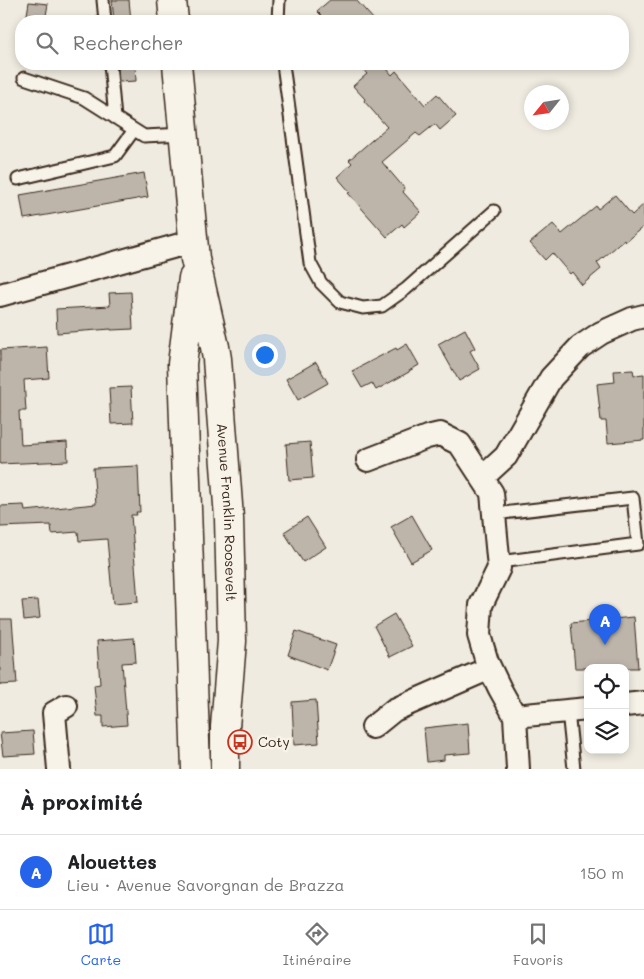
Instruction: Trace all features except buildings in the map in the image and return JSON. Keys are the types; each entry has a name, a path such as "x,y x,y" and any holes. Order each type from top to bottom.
{"street":[{"path":"172,0 173,15"},
{"name":"Avenue Franklin Roosevelt","path":"179,70 195,250 215,347 228,518 232,641 224,727 225,769"},
{"path":"0,295 195,250"},
{"name":"Avenue Franklin Roosevelt","path":"195,250 182,364 196,769"},
{"path":"482,478 506,456 551,378 580,347 601,333 632,319 644,316"},
{"path":"368,460 427,437 440,434 460,444 492,493 499,568 481,605 480,635 487,662 515,716 518,769"},
{"path":"373,727 394,710 490,668"},
{"path":"629,705 644,703"},
{"path":"59,769 54,713 66,706"},
{"path":"515,716 578,710"}],"lane":[{"path":"103,0 104,15"},
{"path":"278,15 279,0"},
{"path":"111,70 115,118"},
{"path":"284,70 310,263 321,284 340,302 363,308 382,306 406,289 494,211"},
{"path":"24,78 84,98 144,136 184,134"},
{"path":"18,178 115,156 134,130"},
{"path":"494,514 632,498 638,544 499,562"},
{"path":"574,769 578,710"}],"place":[{"name":"Alouettes","path":"605,645"},
{"name":"Coty","path":"240,742"}]}
